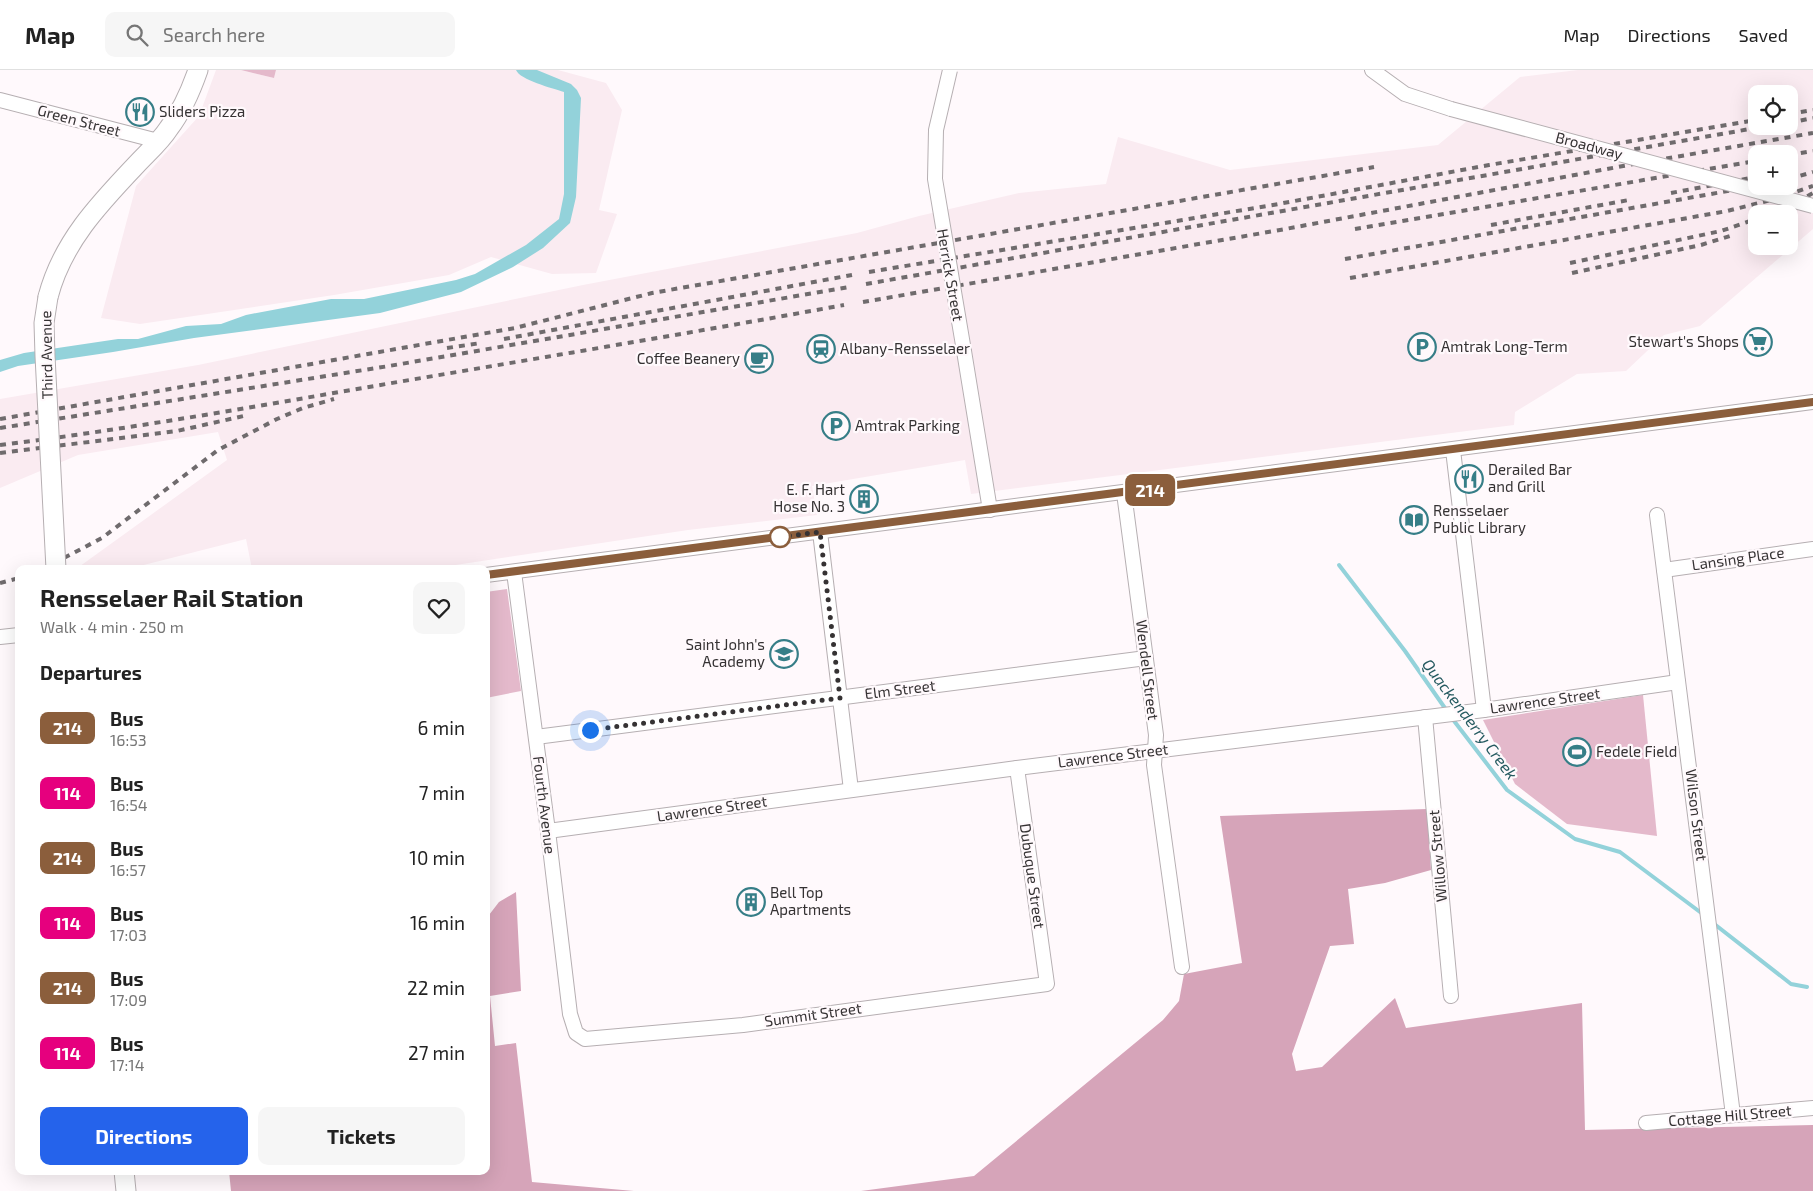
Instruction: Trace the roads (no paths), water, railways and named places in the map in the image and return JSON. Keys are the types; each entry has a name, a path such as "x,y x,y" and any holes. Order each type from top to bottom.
{"main road":[{"name":"Third Avenue","path":"56,565 44,323 52,281 59,264 80,228 92,212 169,128 178,114 198,70"},
{"path":"124,1175 126,1191"}],"street":[{"name":"Herrick Street","path":"950,70 936,130 934,179 990,510"},
{"name":"Broadway","path":"1372,70 1405,94 1451,109 1813,206"},
{"name":"Green Street","path":"0,100 158,141"},
{"path":"490,575 1813,402"},
{"path":"1453,450 1484,710"},
{"name":"Wendell Street","path":"1124,493 1156,735 1154,764 1182,967"},
{"name":"Wilson Street","path":"1657,515 1733,1116"},
{"path":"820,532 851,790"},
{"name":"Lansing Place","path":"1664,570 1813,549"},
{"name":"Fourth Avenue","path":"514,572 570,1014 574,1028 580,1037"},
{"path":"0,637 15,635"},
{"name":"Elm Street","path":"536,738 1146,658"},
{"name":"Lawrence Street","path":"548,831 1017,768 1484,710 1678,682"},
{"name":"Willow Street","path":"1430,716 1451,996"},
{"name":"Dubuque Street","path":"1017,768 1047,984"},
{"name":"Summit Street","path":"580,1037 599,1039 743,1025 1047,984"},
{"name":"Cottage Hill Street","path":"1646,1123 1813,1108"}],"water":[{"path":"516,70 537,70 571,84 581,98 576,197 570,223 543,248 513,267 461,292 380,313 194,338 18,366 0,372 0,360 24,353 118,339 138,339 186,326 221,324 246,315 331,299 364,299 456,280 475,274 526,245 559,219 564,194 564,92 530,80 519,74"}],"waterway":[{"name":"Quackenderry Creek","path":"1339,565 1405,651 1447,711"},
{"name":"Quackenderry Creek","path":"1451,717 1507,790 1575,839 1620,852 1704,915"},
{"name":"Quackenderry Creek","path":"1713,923 1791,984 1807,987"}],"railway":[{"path":"1798,112 1813,110"},
{"path":"1798,121 1813,118"},
{"path":"869,272 1273,205 1489,165 1748,121"},
{"path":"866,284 1748,129"},
{"path":"863,302 1280,230 1623,166 1813,133"},
{"path":"1798,154 1813,151"},
{"path":"1355,229 1748,162"},
{"path":"0,419 515,328 652,293 1374,167"},
{"path":"1798,176 1813,172"},
{"path":"1671,193 1748,179"},
{"path":"1350,278 1727,211 1775,199 1813,186"},
{"path":"1345,259 1748,187"},
{"path":"1792,205 1813,193"},
{"path":"1491,225 1629,200"},
{"path":"1570,263 1721,231 1748,222"},
{"path":"1572,273 1701,245 1733,235"},
{"path":"504,339 852,275"},
{"path":"0,428 389,366 849,287"},
{"path":"0,445 194,417 844,305"},
{"path":"447,348 481,343"},
{"path":"51,565 102,538 218,450 277,419 303,408 334,399"},
{"path":"0,453 177,431 248,415"},
{"path":"0,583 15,579"}],"place":[{"name":"Sliders Pizza","path":"140,112"},
{"name":"Stewart's Shops","path":"1758,342"},
{"name":"Amtrak Long-Term","path":"1422,347"},
{"name":"Albany-Rensselaer","path":"821,349"},
{"name":"Coffee Beanery","path":"759,359"},
{"name":"Amtrak Parking","path":"836,426"},
{"name":"Derailed Bar and Grill","path":"1469,479"},
{"name":"E. F. Hart Hose No. 3","path":"864,499"},
{"name":"Rensselaer Public Library","path":"1414,520"},
{"name":"Saint John's Academy","path":"784,654"},
{"name":"Fedele Field","path":"1577,752"},
{"name":"Bell Top Apartments","path":"751,902"}]}
